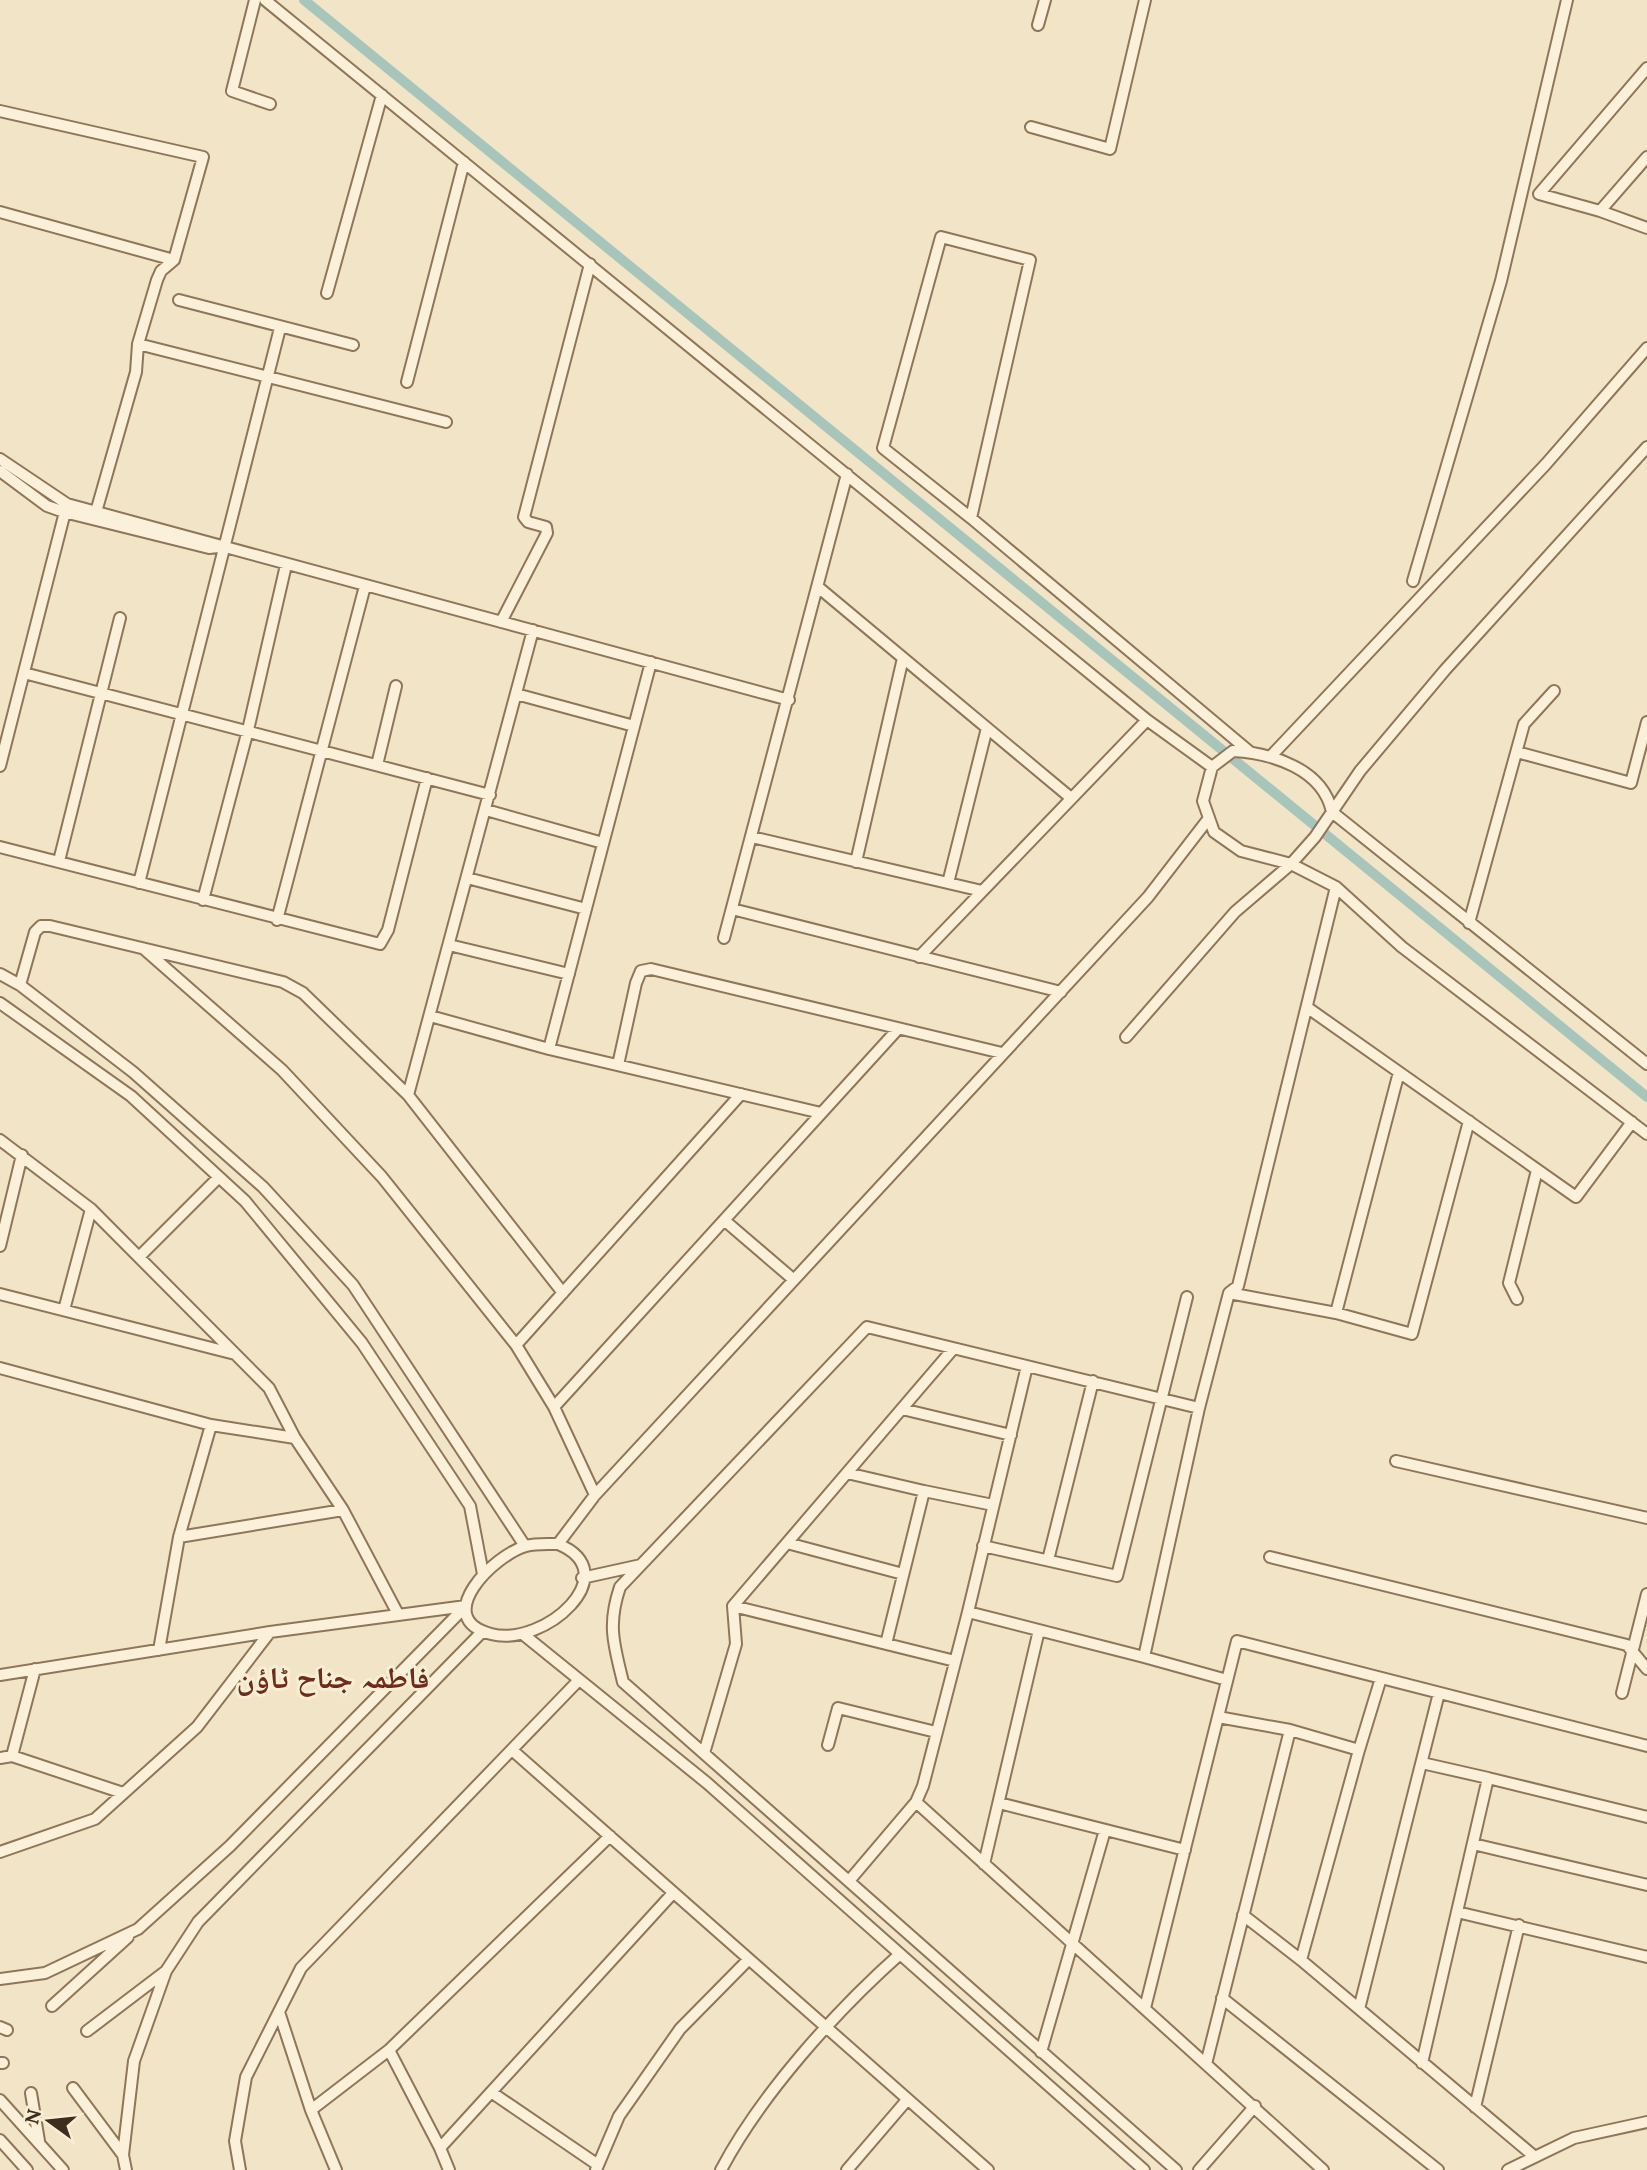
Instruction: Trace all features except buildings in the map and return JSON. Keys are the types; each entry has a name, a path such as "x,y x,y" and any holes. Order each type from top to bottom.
{"street":[{"path":"255,0 232,91 270,104"},
{"path":"265,0 1147,720 1212,767"},
{"path":"1038,25 1045,0"},
{"path":"1031,127 1110,149 1145,0"},
{"path":"1413,581 1501,281 1567,0"},
{"path":"1647,68 1539,194 1600,211 1647,228"},
{"path":"327,293 382,95"},
{"path":"0,111 203,157 174,260 161,271 157,280 138,344 136,372 96,512"},
{"path":"1600,211 1647,157"},
{"path":"407,382 464,162"},
{"path":"0,212 174,260"},
{"path":"971,518 1030,260 941,237 883,448 971,518 1250,752"},
{"path":"501,622 547,533 546,527 528,522 524,517 590,264"},
{"path":"179,300 353,345"},
{"path":"139,883 221,548 280,328"},
{"path":"138,344 446,422"},
{"path":"1272,755 1546,464 1647,348"},
{"path":"1126,1037 1235,912 1291,864 1360,771 1446,670 1647,447"},
{"path":"0,459 66,508 196,545 221,548 789,700"},
{"path":"0,471 47,506 96,512 209,541 221,548"},
{"path":"724,939 847,474"},
{"path":"0,766 66,508"},
{"path":"203,900 248,730 286,565"},
{"path":"277,920 365,586"},
{"path":"818,587 1071,798"},
{"path":"58,861 120,618"},
{"path":"408,1096 533,630"},
{"path":"856,862 903,658"},
{"path":"550,1049 652,663"},
{"path":"24,673 490,795"},
{"path":"376,765 396,687"},
{"path":"1469,923 1524,724 1554,691"},
{"path":"516,694 634,726"},
{"path":"919,957 1147,720"},
{"path":"1517,752 1631,783 1647,722"},
{"path":"948,883 987,728"},
{"path":"1647,1064 1332,812 1328,794 1296,767 1272,755 1233,751 1212,767 1203,801 1214,832 1241,851 1291,864 1336,887 1402,947 1647,1134"},
{"path":"0,847 277,920 380,944 387,930 427,778"},
{"path":"486,810 603,843"},
{"path":"558,1544 595,1495 1148,897 1209,818"},
{"path":"752,837 982,891"},
{"path":"467,878 586,909"},
{"path":"1144,1657 1199,1408 1229,1293 1238,1286 1336,887"},
{"path":"732,909 1061,992"},
{"path":"20,985 35,932 41,926 50,926 283,982 303,993 408,1096 563,1293"},
{"path":"449,945 569,974"},
{"path":"143,948 282,1070 382,1177 516,1345 554,1407 595,1495"},
{"path":"618,1065 636,983 641,971 651,969 1002,1053"},
{"path":"0,974 20,985 133,1072 263,1188 353,1285 525,1546"},
{"path":"0,1003 131,1096 245,1201 362,1343 470,1506 483,1574"},
{"path":"1308,1008 1576,1197 1632,1122"},
{"path":"430,1016 550,1049 821,1113"},
{"path":"554,1407 898,1029"},
{"path":"1336,1313 1399,1072"},
{"path":"516,1345 741,1094"},
{"path":"1229,1293 1336,1313 1412,1334 1469,1121"},
{"path":"0,1140 91,1209 269,1388 295,1438 344,1510 398,1614"},
{"path":"0,1246 22,1155"},
{"path":"1517,1299 1509,1283 1538,1170"},
{"path":"139,1257 219,1177"},
{"path":"64,1310 91,1209"},
{"path":"724,1220 794,1280"},
{"path":"0,1294 235,1355"},
{"path":"983,1546 1118,1576 1187,1297"},
{"path":"1177,2170 623,1682 610,1630 613,1606 620,1587 867,1327 1199,1408"},
{"path":"704,1753 736,1644 733,1606 953,1349"},
{"path":"849,1881 916,1802 923,1786 1027,1366"},
{"path":"1,1370 211,1425 295,1438"},
{"path":"1048,1560 1093,1381"},
{"path":"902,1409 1011,1435"},
{"path":"159,1650 179,1537 211,1425"},
{"path":"1396,1461 1647,1518"},
{"path":"847,1473 993,1505"},
{"path":"886,1644 924,1491"},
{"path":"179,1537 344,1510"},
{"path":"787,1543 904,1574"},
{"path":"558,1544 576,1554 584,1570 580,1595 567,1612 524,1635 501,1637 482,1632 469,1620 466,1606 471,1587 483,1574 525,1546 558,1544"},
{"path":"1270,1558 1627,1645 1647,1670"},
{"path":"582,1578 644,1564"},
{"path":"1622,1693 1647,1594"},
{"path":"0,1675 270,1632 466,1606"},
{"path":"52,2006 230,1846 466,1606"},
{"path":"733,1606 956,1661"},
{"path":"968,1612 1227,1679"},
{"path":"984,1864 1039,1630"},
{"path":"0,1852 95,1819 197,1727 270,1632"},
{"path":"126,2170 123,2155 134,2062 166,1972 198,1922 482,1632"},
{"path":"524,1635 707,1783 1144,2170"},
{"path":"1145,2008 1237,1641 1647,1746"},
{"path":"12,1756 35,1669"},
{"path":"1301,1960 1381,1678"},
{"path":"240,2170 235,2141 246,2077 301,1968 579,1679"},
{"path":"1359,2009 1439,1693"},
{"path":"828,1745 838,1708 936,1732"},
{"path":"1218,1717 1290,1730 1359,1750"},
{"path":"1206,2064 1290,1730"},
{"path":"512,1749 982,2168"},
{"path":"0,1758 12,1756 123,1793"},
{"path":"1422,1763 1647,1817"},
{"path":"1422,2063 1488,1778"},
{"path":"916,1802 1323,2170"},
{"path":"999,1803 1185,1850"},
{"path":"1041,2052 1105,1830"},
{"path":"311,2110 389,2050 610,1836"},
{"path":"1473,1844 1647,1885"},
{"path":"440,2148 673,1893"},
{"path":"1457,1912 1647,1957"},
{"path":"1244,1915 1535,2157"},
{"path":"1475,2107 1519,1926"},
{"path":"0,1979 45,1973 138,1928"},
{"path":"721,2170 735,2143 849,1999 900,1954"},
{"path":"491,2092 597,2168 619,2116 680,2029 748,1959"},
{"path":"87,2031 166,1972"},
{"path":"1223,1998 1438,2170"},
{"path":"279,2012 311,2110 336,2170"},
{"path":"389,2050 449,2170"},
{"path":"73,2088 123,2155"},
{"path":"31,2093 39,2141"},
{"path":"0,2100 63,2170"},
{"path":"847,2170 907,2100"},
{"path":"1199,2170 1255,2106"},
{"path":"1508,2170 1574,2138 1647,2122"},
{"path":"0,2140 27,2170"}],"waterway":[{"path":"304,0 1647,1097"}],"district":[{"name":"فاطمہ جناح ٹاؤن","path":"333,1678"}]}
